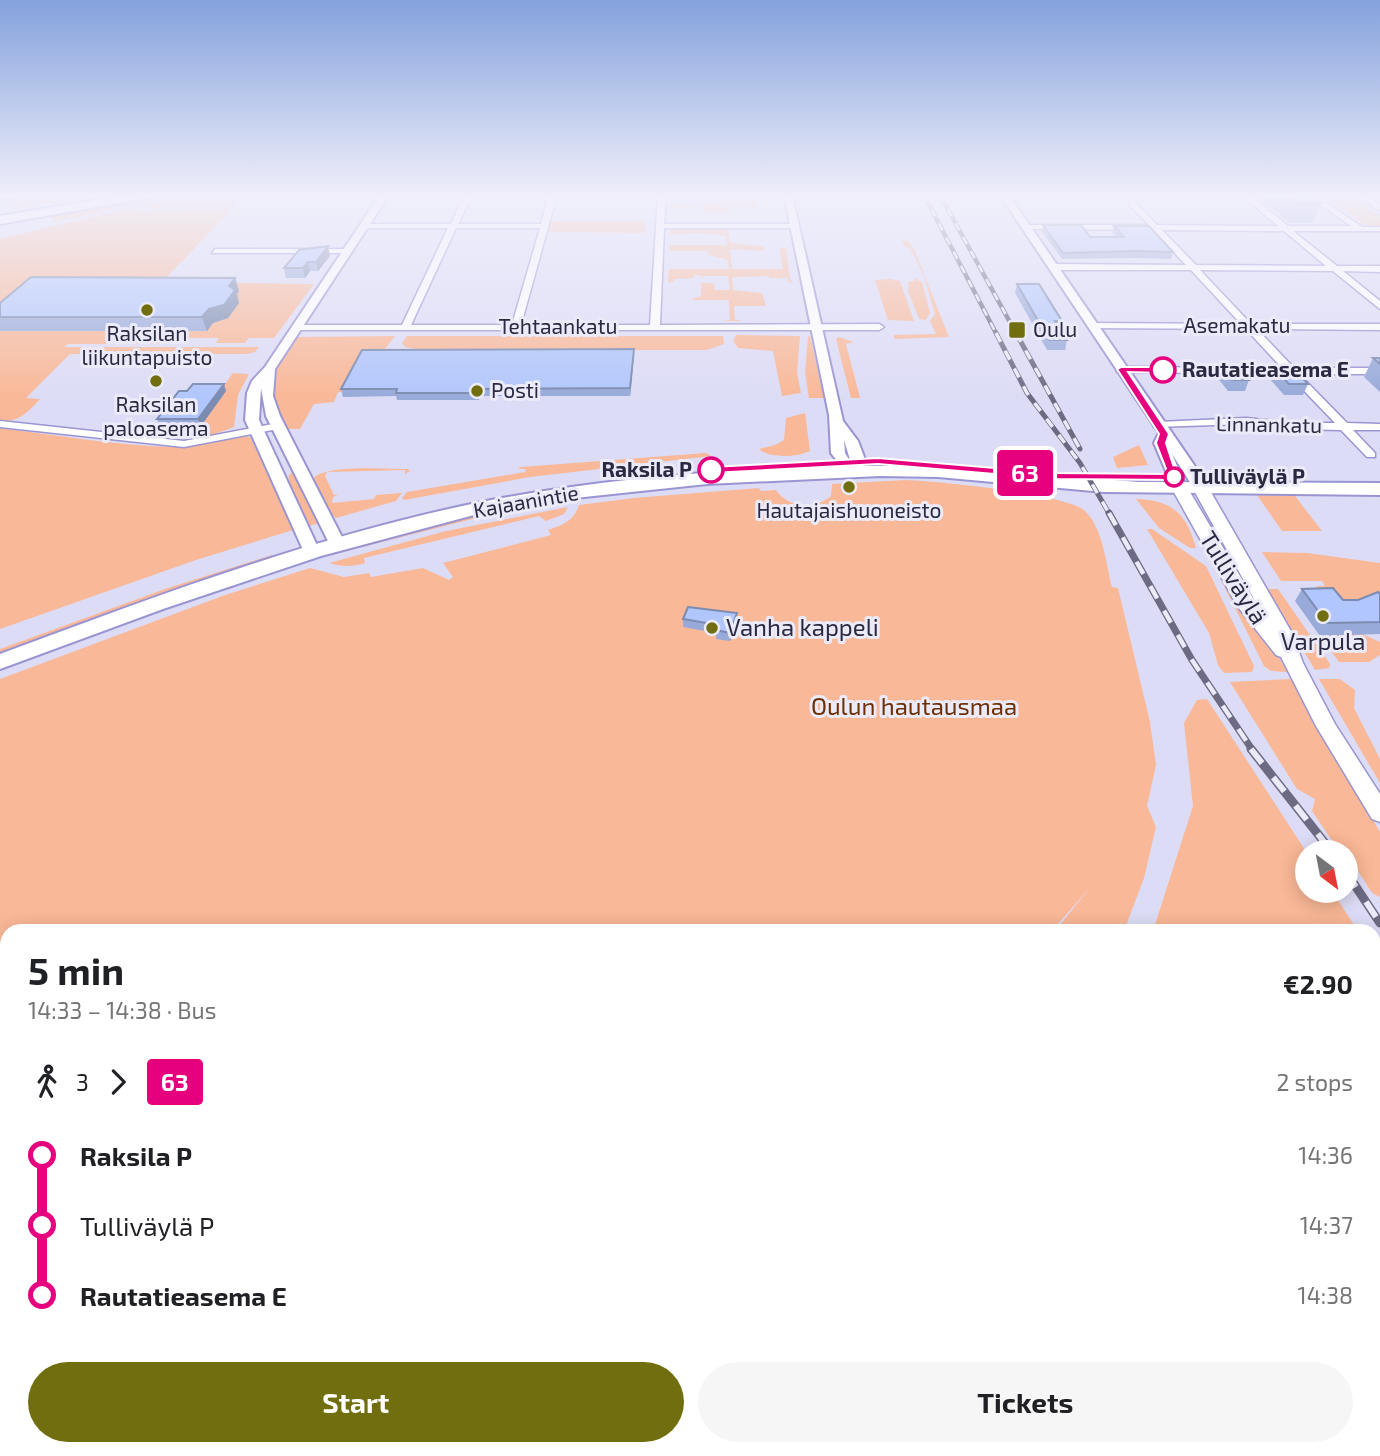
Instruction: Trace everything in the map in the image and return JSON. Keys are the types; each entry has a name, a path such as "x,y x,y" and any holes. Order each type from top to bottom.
{"main road":[{"name":"Kajaanintie","path":"0,644 161,586 335,539 432,508 580,483 744,467 851,465 1069,485 1187,482"},
{"path":"1187,482 1380,479"},
{"path":"1187,482 1380,489"},
{"name":"Tulliväylä","path":"1187,482 1283,633 1293,663 1326,726 1380,813"},
{"name":"Kajaanintie","path":"0,662 310,546"}],"street":[{"path":"310,546 256,430 251,412 253,393 258,381 269,369 339,263"},
{"path":"405,327 435,263"},
{"path":"516,327 534,263"},
{"path":"655,327 658,263"},
{"path":"803,263 838,423 850,436 851,465"},
{"path":"1050,263 1161,429 1187,482"},
{"path":"1188,263 1371,455"},
{"path":"1328,263 1380,306"},
{"path":"1054,269 1380,269"},
{"path":"1338,271 1380,274"},
{"name":"Asemakatu","path":"1093,326 1380,327"},
{"name":"Tehtaankatu","path":"297,328 879,327"},
{"path":"269,369 267,396 278,426 335,539"},
{"path":"1121,369 1380,371"},
{"name":"Linnankatu","path":"1161,429 1246,421 1292,426 1380,427"},
{"path":"0,424 184,444 278,426"}],"green space":[{"name":"Raksilan liikuntapuisto","path":"0,263 180,263 162,282 314,284 274,338 249,338 245,343 216,343 219,338 170,338 165,344 122,344 127,338 113,338 107,344 68,344 64,347 259,347 255,352 247,354 70,354 26,398 40,399 32,408 18,418 0,420"},
{"path":"728,263 731,263 732,269 783,269 782,263 788,263 793,283 789,283 788,278 769,276 732,277 733,290 762,293 766,306 734,306 735,320 745,321 723,321 730,320 729,300 693,298 701,297 701,283 714,283 715,290 730,290 728,276 703,276 703,279 700,275 694,275 694,278 674,279 674,282 668,283 669,269 729,269"},
{"path":"917,263 920,263 949,337 894,339 894,335 936,334 930,321 935,314"},
{"path":"914,278 922,282 930,313 926,320 919,319 908,291 909,281 915,281"},
{"path":"875,280 900,281 914,321 888,320"},
{"path":"736,335 800,336 797,372 801,393 782,396 773,351 738,348 733,341"},
{"path":"395,336 385,349 367,350 345,392 338,392 334,402 314,404 300,429 287,429 275,401 274,381 281,362 297,337"},
{"path":"407,336 723,336 724,344 707,350 420,350 405,347 402,343"},
{"path":"810,336 824,398 809,398 805,372"},
{"path":"839,337 854,342 846,344 860,398 851,398 836,339"},
{"path":"233,373 249,374 238,395 234,427 207,436 186,438 168,437 160,433 160,423 161,426 201,426 225,392 220,391"},
{"path":"805,413 810,451 783,456 759,449 784,440 786,418"},
{"path":"0,428 171,447 231,437 250,437 293,530 196,560 0,629"},
{"path":"1139,445 1148,465 1117,468 1113,457"},
{"path":"706,453 711,456 530,477 404,500 402,498 407,492 525,472 526,469 518,469 521,467"},
{"path":"342,469 408,469 410,471 405,474 405,470 327,472 325,476 334,495 338,495 333,497 332,503 402,493 396,501 336,518 331,514 313,479 319,474 329,471"},
{"path":"293,471 319,523 309,526 288,483 289,475"},
{"name":"Oulun hautausmaa","path":"906,480 972,486 1054,499 1085,511 1091,518 1103,547 1112,587 1118,588 1150,722 1156,765 1147,806 1156,827 1144,878 1127,924 1061,924 1092,885 1058,924 0,924 0,679 225,595 310,568 344,577 369,573 371,577 423,568 449,580 453,577 443,563 551,535 548,530 567,522 579,505 759,488 761,491 776,490 787,500 810,505 831,496 832,484"},
{"path":"1257,495 1295,496 1322,531 1282,531"},
{"path":"561,498 565,502 480,517 323,557 461,518"},
{"path":"1136,499 1159,502 1176,511 1188,526 1196,548 1190,548 1159,528"},
{"path":"568,507 564,514 546,521 539,516 364,558 365,563 356,565 329,563 446,531"},
{"path":"1147,529 1152,529 1206,566 1254,666 1252,672 1224,673 1218,665 1209,633"},
{"path":"1262,552 1307,553 1380,563 1380,594 1337,614 1316,586 1325,586 1322,581 1281,581"},
{"path":"1208,554 1287,672 1271,671 1264,666"},
{"path":"272,555 273,557 196,582 0,656 0,649 165,589"},
{"path":"1267,589 1278,589 1330,664 1329,668 1315,670"},
{"path":"1362,634 1380,642 1380,655 1369,662 1339,662 1320,636"},
{"path":"1291,679 1380,832 1380,897 1372,893 1358,871 1358,840 1332,840 1312,811 1315,799 1297,789 1230,682"},
{"path":"1319,679 1340,679 1355,690 1354,708 1380,759 1380,783"},
{"path":"1207,699 1299,840 1295,840 1295,903 1340,903 1353,924 1155,924 1193,806 1184,723 1197,700"}],"building":[{"path":"288,263 307,263 303,268 284,268"},
{"path":"31,277 235,278 229,286 235,290 224,305 209,309 202,317 0,317 0,303"},
{"path":"1017,284 1039,284 1062,321 1055,321 1067,340 1049,340"},
{"path":"634,349 630,388 479,389 478,393 396,393 397,389 341,389 362,350"},
{"path":"1220,365 1237,365 1249,380 1232,380"},
{"path":"1272,366 1291,366 1308,384 1289,384"},
{"path":"193,384 224,384 198,419 157,419 179,391 187,391"},
{"path":"1333,588 1343,600 1358,600 1378,592 1380,622 1327,623 1302,589"},
{"path":"688,607 737,613 730,633 716,630 718,625 683,619"}],"railway":[{"path":"959,263 997,335"},
{"path":"977,263 1017,335"},
{"path":"996,333 1027,393 1080,463 1110,515"},
{"path":"1016,333 1080,449"},
{"path":"1109,513 1192,660 1253,751"},
{"path":"1251,749 1323,840"},
{"path":"1358,890 1380,923"}],"bus line":[{"name":"63","path":"711,470 878,461 1054,476 1174,477 1161,443 1164,434 1121,369 1163,370"}],"place":[{"name":"Raksilan liikuntapuisto","path":"147,310"},
{"name":"Oulu","path":"1017,330"},
{"name":"Rautatieasema E","path":"1163,370"},
{"name":"Raksilan paloasema","path":"156,381"},
{"name":"Posti","path":"477,391"},
{"name":"Raksila P","path":"711,470"},
{"name":"Tulliväylä P","path":"1174,477"},
{"name":"Hautajaishuoneisto","path":"849,487"},
{"name":"Varpula","path":"1323,616"},
{"name":"Vanha kappeli","path":"712,628"}]}
